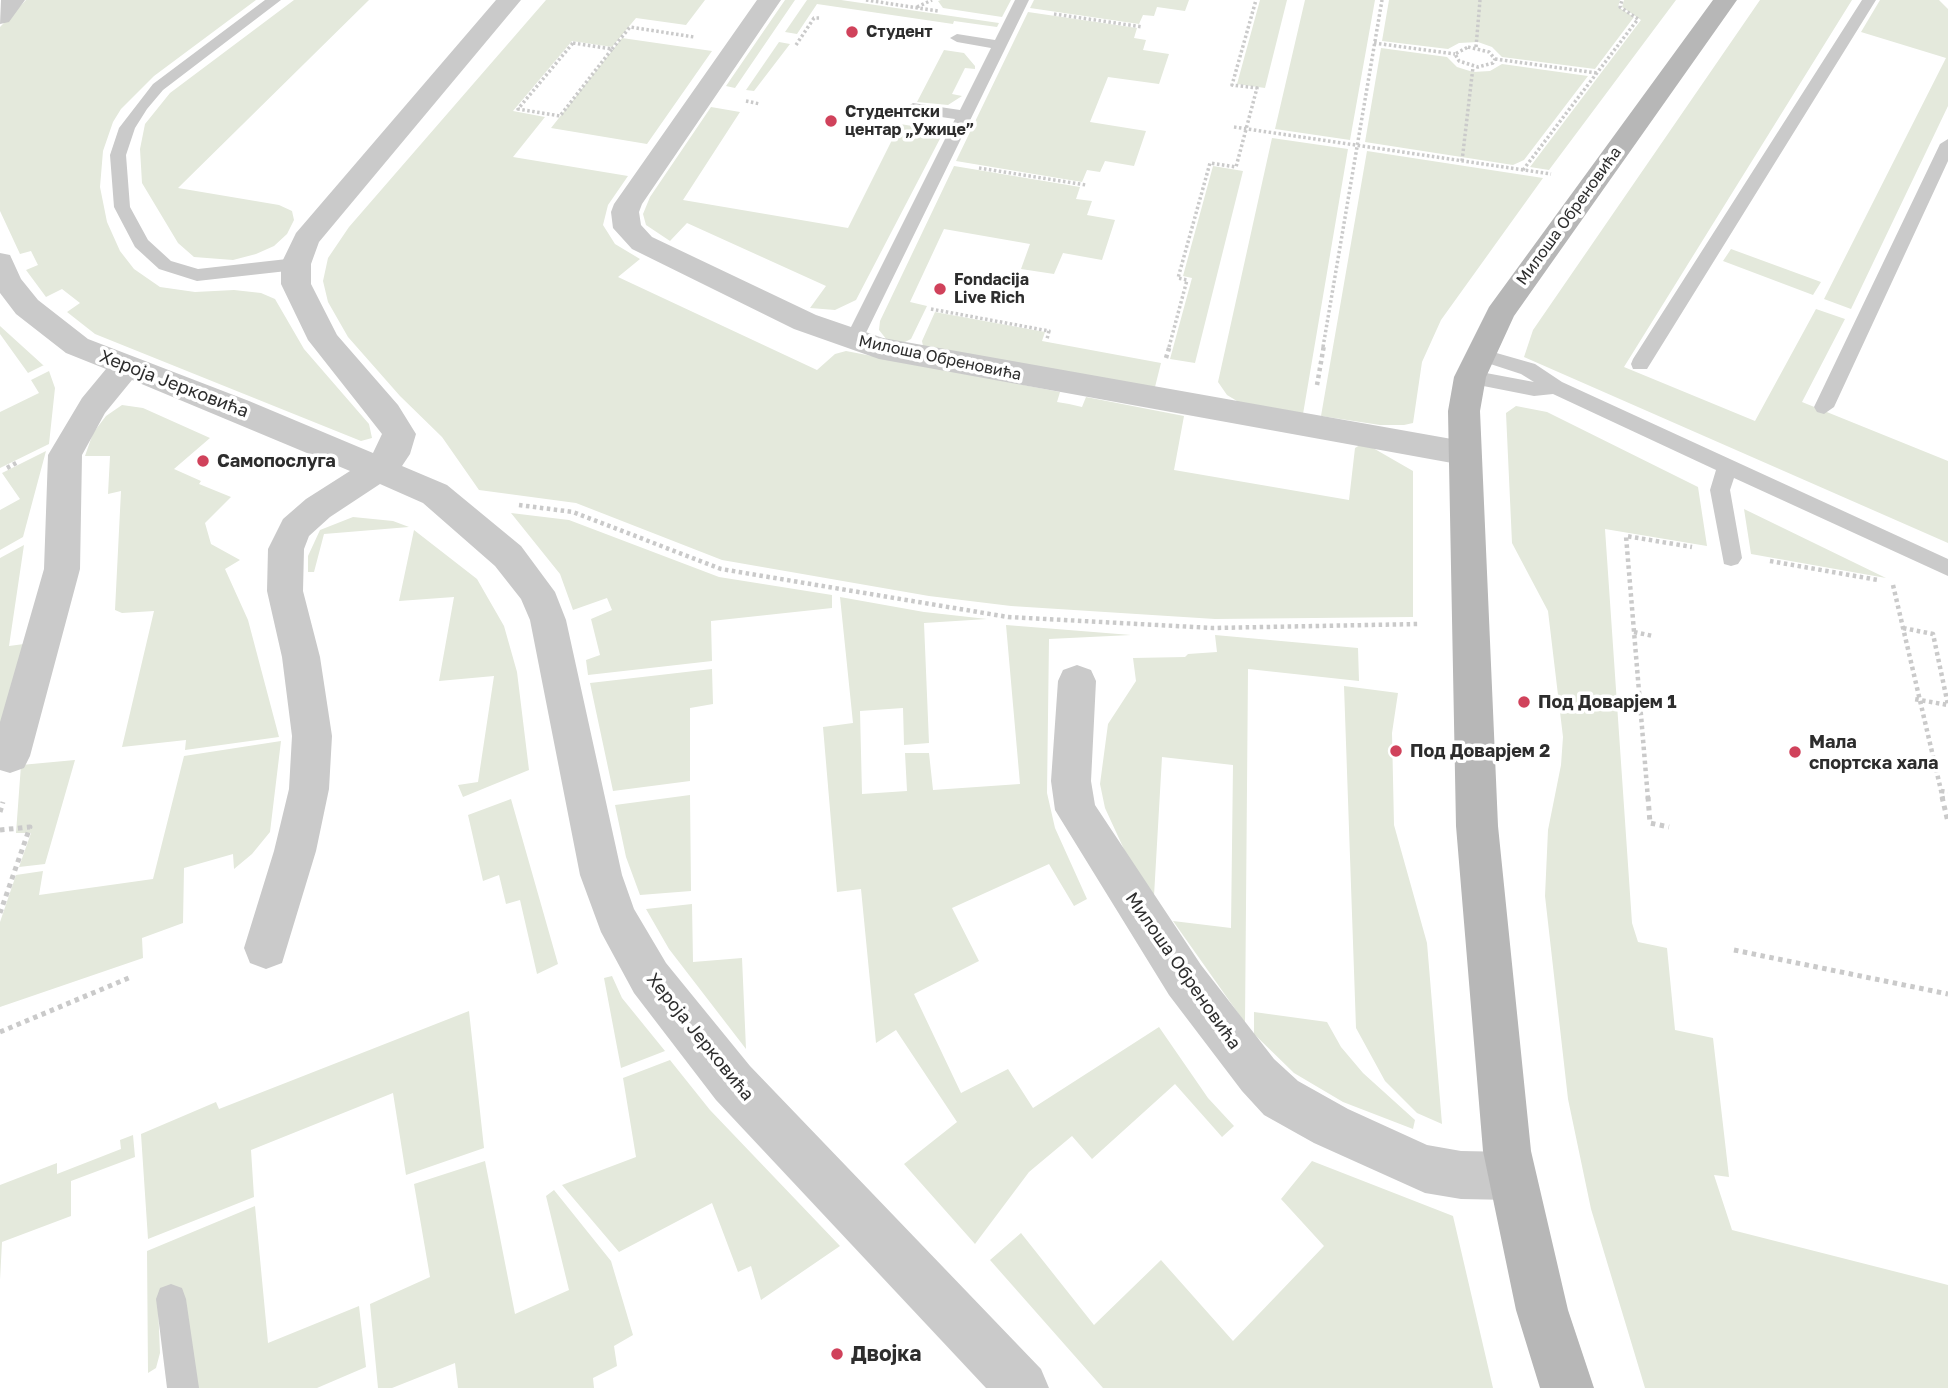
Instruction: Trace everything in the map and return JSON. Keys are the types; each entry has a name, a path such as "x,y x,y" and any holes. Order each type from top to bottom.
{"street":[{"path":"0,17 13,0"},
{"path":"266,948 295,851 309,789 312,736 301,657 285,591 286,549 295,528 302,521 377,470 393,454 399,434 386,412 324,340 296,284 296,264 306,239 509,0"},
{"name":"Милоша Обреновића","path":"769,0 628,204 624,220 633,236 654,250 805,322 853,341 1311,428 1463,453"},
{"name":"Милоша Обреновића","path":"1567,1388 1542,1310 1511,1175 1494,1031 1477,826 1463,453 1464,411 1474,365 1500,314 1725,0"},
{"name":"Хероја Јерковића","path":"0,262 7,282 27,307 77,346 238,409 435,494 508,556 537,592 558,658 601,875 616,918 650,978 733,1083 1022,1388"},
{"path":"10,756 62,569 65,455 93,406 126,366"},
{"name":"Милоша Обреновића","path":"1077,681 1071,781 1075,810 1185,980 1225,1036 1258,1075 1281,1098 1331,1126 1425,1169 1461,1175 1511,1175"}],"lane":[{"path":"274,0 158,87 141,106 127,128 118,155 118,175 122,207 141,243 165,265 197,275 296,264"},
{"path":"853,341 1022,0"},
{"path":"1640,364 1870,0"},
{"path":"957,38 1000,45"},
{"path":"913,108 965,117"},
{"path":"1824,407 1948,144"},
{"path":"1474,365 1534,389 1555,387 1948,568"},
{"path":"1727,467 1720,490 1730,556"},
{"path":"171,1299 183,1388"}],"path":[{"path":"866,0 898,2 941,11"},
{"path":"917,7 932,0"},
{"path":"1166,361 1187,280 1178,278 1210,163 1237,167 1247,129 1257,88 1232,85 1256,0"},
{"path":"1311,428 1382,0"},
{"path":"1476,47 1480,0"},
{"path":"1522,170 1638,19 1620,7 1622,0"},
{"path":"1043,12 1143,27"},
{"path":"796,45 814,18 820,18"},
{"path":"612,49 573,43 518,109 560,116 630,27 705,38"},
{"path":"803,35 809,36"},
{"path":"1374,43 1455,54"},
{"path":"1455,54 1461,48 1476,47 1489,52 1495,59 1597,73"},
{"path":"1455,54 1459,61 1473,67 1490,66 1495,59"},
{"path":"1462,161 1473,67"},
{"path":"1234,127 1546,174"},
{"path":"968,166 1086,185"},
{"path":"7,468 17,462"},
{"path":"573,512 722,569 1008,617 1213,628 1420,624"},
{"path":"1669,827 1650,823 1626,536 1879,580"},
{"path":"1892,582 1917,699 1948,822"},
{"path":"1903,628 1933,634 1948,706 1917,699"},
{"path":"1634,632 1653,636"},
{"path":"1941,791 1948,792"},
{"path":"0,830 30,827 0,913"},
{"path":"1734,950 1948,994"},
{"path":"0,1031 131,977"}],"shaded area":[{"path":"26,0 256,0 154,76 121,109 113,122 103,151 100,187 107,222 120,251 134,269 160,287 195,292 234,290 261,293 275,299 304,349 369,424 372,438 361,441 95,334 67,312 80,303 62,289 46,297 26,270 38,265 31,251 20,254 0,211 0,27"},
{"path":"294,0 369,0 178,188 279,205 292,211 294,220 287,234 274,246 256,254 233,260 194,257 178,243 142,183 140,149 145,124 170,93"},
{"path":"546,0 705,0 686,25 636,18 612,47 572,41 513,111 545,117 513,157 628,176 608,205 603,225 615,244 640,259 618,277 817,370 835,354 846,351 1060,392 1057,402 1082,407 1086,397 1184,416 1174,470 1349,500 1355,448 1360,445 1373,448 1413,471 1413,617 1215,619 1011,606 929,596 722,560 576,503 479,490 442,437 400,396 348,337 328,302 323,281 328,258 349,227"},
{"path":"785,0 795,0 735,88 726,86"},
{"path":"807,0 841,0 999,23 997,27 954,21 953,24 817,4 797,34 785,32"},
{"path":"1011,0 1002,17 943,8 938,1"},
{"path":"1034,0 1189,0 1185,11 1157,7 1154,16 1143,15 1139,24 1030,8"},
{"path":"1260,0 1287,0 1265,88 1237,84"},
{"path":"1305,0 1375,0 1350,140 1275,129"},
{"path":"1389,0 1620,0 1618,7 1634,17 1595,69 1502,57 1492,47 1478,42 1459,43 1448,49 1382,41"},
{"path":"1624,0 1676,0 1549,170 1530,167 1641,20 1622,7"},
{"path":"1760,0 1852,0 1624,367 1755,421 1816,309 1845,319 1802,402 1948,461 1948,543 1524,357 1533,330"},
{"path":"1880,0 1939,0 1948,9 1948,106 1851,309 1824,299 1946,58 1861,32"},
{"path":"1028,12 1137,28 1134,38 1146,40 1143,50 1169,54 1159,84 1108,77 1090,122 1146,131 1134,166 1105,161 1100,172 1087,170 1082,182 956,161"},
{"path":"622,38 712,51 647,144 551,128"},
{"path":"779,42 790,44 754,91 746,90"},
{"path":"1381,48 1447,57 1457,67 1473,72 1490,71 1502,64 1588,76 1524,160 1513,165 1365,142"},
{"path":"944,50 964,53 975,66 975,69 965,68 952,94 962,96 948,105 917,102"},
{"path":"711,107 740,112 683,200 848,228 900,124 944,131 856,300 835,310 810,308 826,286 687,223 670,241 646,225 643,214 650,197"},
{"path":"1272,138 1348,149 1303,414 1242,404 1227,395 1218,382"},
{"path":"1367,151 1543,178 1441,320 1422,362 1413,423 1404,425 1380,425 1321,416"},
{"path":"954,166 1080,187 1076,199 1092,201 1087,215 1115,220 1102,260 1063,253 1054,274 1021,269 1030,244 944,229 910,302 927,306 911,339 903,343 887,340 879,330 880,321"},
{"path":"1213,166 1243,171 1195,363 1170,359 1192,278 1183,276"},
{"path":"1731,249 1821,282 1813,295 1723,261"},
{"path":"935,312 1045,332 1042,341 1161,363 1154,391 923,346 922,341"},
{"path":"0,326 44,365 28,373 0,334"},
{"path":"49,371 55,388 49,444 0,468 0,412 39,393 31,380"},
{"path":"122,405 143,408 210,438 174,469 201,481 199,484 231,497 205,523 211,544 240,560 225,569 248,620 279,737 185,750 186,740 122,747 154,611 122,613 115,610 121,491 108,494 110,456 85,456 93,433 106,416"},
{"path":"1516,406 1547,412 1698,487 1707,546 1605,529 1632,923 1638,942 1667,948 1675,1030 1713,1038 1729,1177 1714,1175 1732,1230 1948,1285 1948,1388 1645,1388 1591,1209 1568,1099 1545,896 1548,830 1561,765 1563,737 1548,611 1512,543 1506,413"},
{"path":"46,451 23,537 0,550 0,510 20,499 2,473"},
{"path":"1744,509 1886,578 1751,554"},
{"path":"511,513 569,520 719,577 832,595 832,608 711,621 712,661 588,675 586,660 600,655 591,619 612,610 607,598 573,610 560,574"},
{"path":"353,517 393,521 409,527 324,534 314,572 308,572 308,556 320,530"},
{"path":"414,530 477,579 504,626 517,672 529,770 463,797 458,785 478,782 494,676 439,681 454,597 399,601"},
{"path":"24,545 9,646 24,644 0,758 0,558"},
{"path":"840,597 924,612 987,619 924,623 929,743 904,745 903,708 860,711 862,794 907,791 905,753 929,753 933,790 1020,784 1006,625 1131,635 1049,639 1047,793 1055,828 1087,899 1074,906 1049,864 952,908 979,961 914,994 961,1093 1008,1069 1033,1108 1159,1027 1208,1098 1234,1126 1222,1137 1175,1084 1092,1159 1072,1136 1029,1172 975,1244 904,1164 957,1122 896,1030 876,1043 861,889 837,892 823,727 853,723"},
{"path":"1215,635 1358,648 1359,681 1248,669 1245,1023 1173,921 1231,928 1233,765 1162,757 1154,896 1145,895 1105,808 1100,784 1108,724 1136,681 1133,658 1185,657 1188,654 1217,652"},
{"path":"712,669 713,704 690,708 690,781 613,791 590,683"},
{"path":"1344,686 1398,693 1392,733 1394,825 1427,943 1442,1124 1417,1113 1385,1081 1356,1028"},
{"path":"281,741 270,832 252,854 234,869 233,854 184,868 183,923 142,938 143,958 0,1007 0,922 16,875 43,871 39,895 153,879 184,756"},
{"path":"75,760 45,864 19,867 31,833 16,833 21,765"},
{"path":"690,795 691,891 640,895 626,857 615,805"},
{"path":"511,799 558,964 537,974 520,900 506,904 499,875 483,881 468,815"},
{"path":"692,904 693,962 742,958 746,1049 669,949 646,909"},
{"path":"612,976 622,998 665,1051 621,1068 604,978"},
{"path":"469,1011 484,1148 406,1175 393,1093 251,1150 254,1197 148,1239 141,1134 216,1102 219,1109"},
{"path":"1254,1012 1327,1022 1341,1047 1363,1073 1415,1120 1413,1129 1343,1102 1294,1073 1254,1034"},
{"path":"670,1060 710,1110 840,1246 761,1300 751,1266 738,1272 712,1203 619,1252 562,1185 636,1157 623,1078"},
{"path":"133,1135 135,1157 71,1181 71,1216 2,1242 0,1280 0,1185 57,1163 57,1174 121,1149 120,1140"},
{"path":"485,1161 515,1314 569,1290 546,1196 554,1190 611,1261 633,1335 614,1346 617,1366 593,1378 594,1388 458,1388 455,1363 392,1388 378,1388 370,1304 430,1277 414,1184"},
{"path":"1312,1161 1453,1216 1493,1388 1103,1388 990,1260 1021,1233 1094,1325 1161,1260 1233,1341 1324,1246 1281,1199"},
{"path":"255,1206 268,1343 359,1306 366,1367 317,1388 195,1388 158,1305 160,1353 156,1368 148,1373 147,1251"}],"place":[{"name":"Студент","path":"852,32"},
{"name":"Студентски центар „Ужице”","path":"831,121"},
{"name":"Fondacija Live Rich","path":"940,289"},
{"name":"Самопослуга","path":"203,461"},
{"name":"Под Доварјем 1","path":"1524,702"},
{"name":"Под Доварјем 2","path":"1396,751"},
{"name":"Мала спортска хала","path":"1795,752"},
{"name":"Двојка","path":"837,1354"}]}
